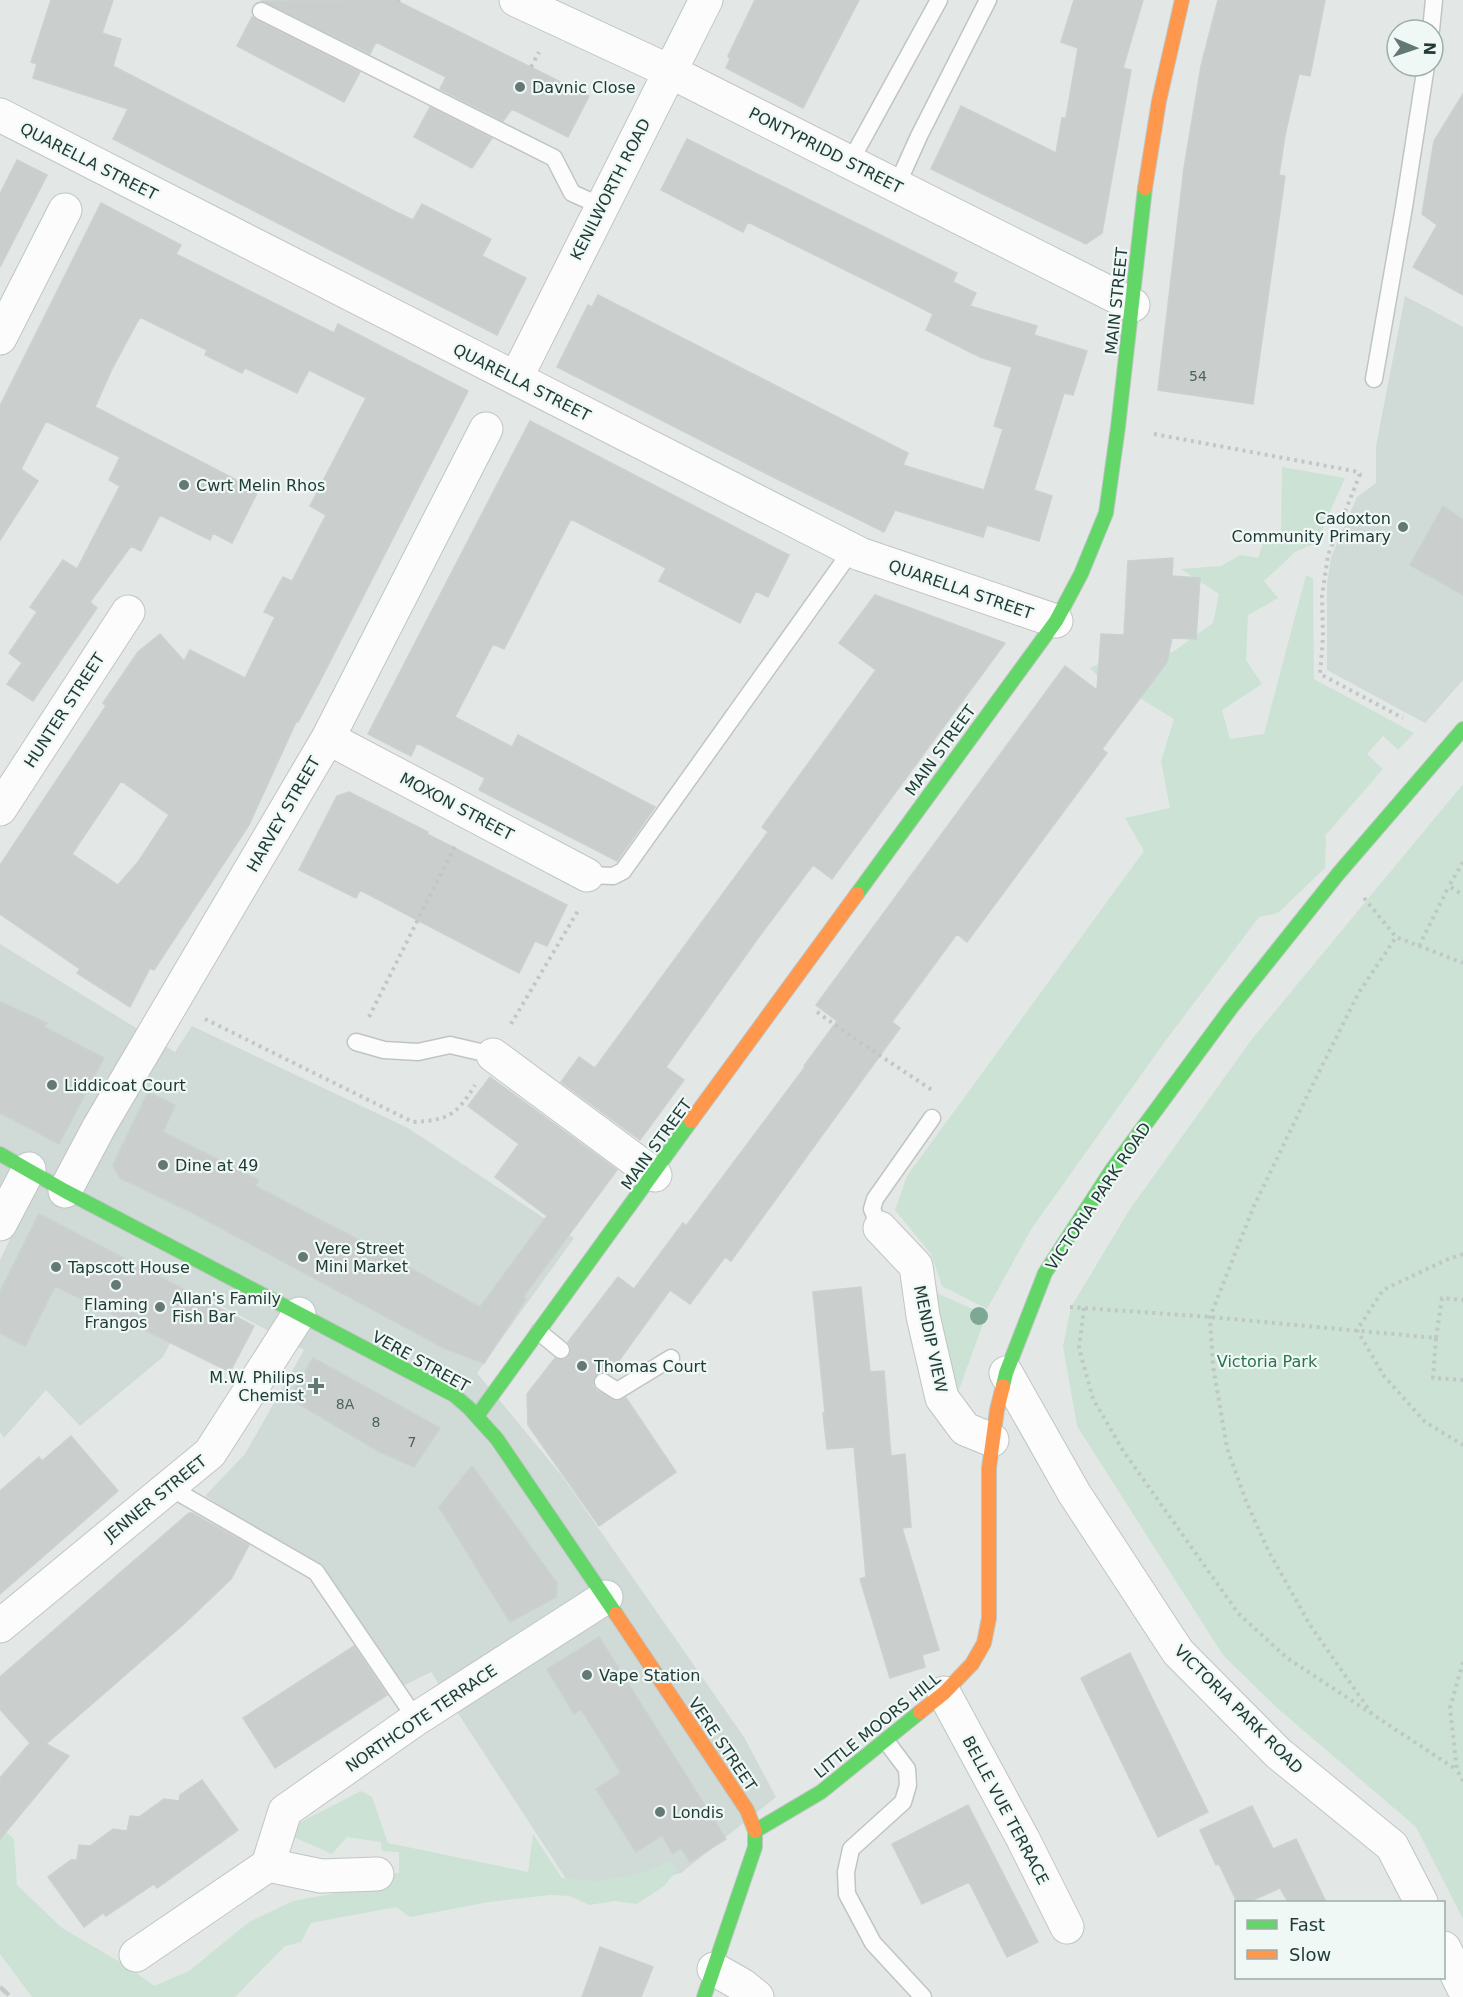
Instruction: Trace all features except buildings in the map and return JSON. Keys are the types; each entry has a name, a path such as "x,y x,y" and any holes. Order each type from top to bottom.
{"street":[{"name":"PONTYPRIDD STREET","path":"516,0 669,71 1133,305"},
{"name":"KENILWORTH ROAD","path":"516,378 706,0"},
{"name":"MAIN STREET","path":"477,1416 1056,621 1081,574 1106,513 1133,305 1144,193 1159,101 1182,0"},
{"name":"QUARELLA STREET","path":"0,115 852,550 1056,621"},
{"path":"0,338 65,210"},
{"name":"HARVEY STREET","path":"65,1191 99,1127 328,738 486,429"},
{"name":"HUNTER STREET","path":"0,808 128,612"},
{"name":"VICTORIA PARK ROAD","path":"1420,1901 1392,1846 1278,1753 1178,1652 1074,1493 1006,1373 1045,1273 1111,1171 1280,945 1463,729"},
{"name":"MOXON STREET","path":"328,738 587,875"},
{"path":"493,1055 655,1174"},
{"name":"VERE STREET","path":"0,1154 65,1191 454,1395 477,1416 502,1448 606,1597 747,1810 755,1831"},
{"path":"0,1224 29,1169"},
{"name":"MENDIP VIEW","path":"880,1228 916,1266 923,1316 942,1398 965,1429 992,1440"},
{"name":"JENNER STREET","path":"0,1626 210,1453 300,1314"},
{"name":"LITTLE MOORS HILL","path":"755,1831 821,1792 886,1741 944,1693 972,1664 984,1643 989,1618 991,1566 989,1503 992,1440 1006,1373"},
{"name":"NORTHCOTE TERRACE","path":"268,1865 285,1811 417,1719 606,1597"},
{"name":"BELLE VUE TERRACE","path":"944,1693 1023,1839 1067,1927"},
{"path":"755,1831 754,1847 709,1983 742,1985 757,1997"},
{"path":"136,1955 268,1865 321,1876 377,1874"},
{"path":"1445,1952 1463,1987"}],"lane":[{"path":"850,162 939,0"},
{"path":"897,185 919,136 988,0"},
{"path":"1432,18 1434,0"},
{"path":"261,12 554,158 572,193 601,206"},
{"path":"1374,378 1424,78"},
{"path":"587,875 613,876 627,865 852,550"},
{"path":"356,1042 384,1050 418,1052 450,1045 493,1055"},
{"path":"880,1228 872,1209 875,1199 932,1118"},
{"path":"539,1332 561,1350"},
{"path":"603,1382 617,1391 671,1358"},
{"path":"169,1486 316,1572 417,1719"},
{"path":"886,1741 907,1769 908,1785 903,1802 851,1849 846,1872 847,1894 873,1943 922,1997"}],"path":[{"path":"1118,427 1354,471 1360,474 1328,555 1322,596 1323,637 1320,674 1403,718"},
{"path":"356,1042 471,814"},
{"path":"1419,946 1463,862"},
{"path":"1449,886 1463,895"},
{"path":"1362,897 1396,937 1463,963"},
{"path":"1372,1714 1310,1625 1268,1550 1246,1501 1227,1448 1213,1366 1210,1317 1253,1208 1310,1090 1358,994 1396,937"},
{"path":"787,990 858,1041 933,1090 937,1098 932,1118"},
{"path":"1358,1330 1383,1290 1463,1254"},
{"path":"1463,1300 1442,1298 1433,1378 1463,1380"},
{"path":"1084,1308 1079,1348 1093,1399 1124,1452 1238,1613 1287,1658 1457,1770"},
{"path":"1098,1309 1436,1338"},
{"path":"1358,1330 1384,1376 1425,1422 1463,1445"},
{"path":"1463,1662 1450,1708 1457,1770 1463,1781"}],"shaded area":[{"name":"Cadoxton Community Primary","path":"1405,296 1463,327 1463,680 1425,723 1327,670 1327,584 1331,557 1357,497 1376,483 1376,446"},
{"path":"0,944 175,1052 192,1026 408,1128 574,1238 477,1373 562,1476 744,1737 776,1797 681,1873 598,1895 570,1885 431,1672 403,1686 324,1570 205,1496 245,1454 304,1350 196,1292 163,1357 80,1426 46,1390 4,1438 0,1432 0,1260 27,1203 0,1189"}],"green space":[{"path":"1282,467 1345,478 1316,543 1295,552 1264,581 1278,598 1248,615 1246,660 1262,684 1222,710 1230,739 1264,734 1306,575 1313,578 1314,679 1414,733 1398,750 1383,736 1367,754 1383,769 1324,837 1326,838 1325,868 1278,913 1259,917 1166,1040 1032,1228 987,1309 942,1286 931,1254 895,1210 907,1176 1144,851 1125,818 1170,808 1161,761 1174,719 1141,699 1146,687 1113,692 1090,668 1117,655 1138,668 1174,651 1213,623 1219,594 1181,569 1221,566 1240,555 1258,558 1263,544 1281,533"},
{"name":"Victoria Park","path":"1463,784 1463,1919 1416,1827 1276,1707 1223,1655 1077,1426 1063,1346 1071,1307 1130,1209 1252,1039"},
{"path":"937,1293 986,1315 959,1390 950,1372"},
{"path":"361,1791 372,1797 388,1843 528,1872 533,1834 562,1878 596,1881 635,1875 671,1861 677,1870 664,1886 637,1904 615,1901 589,1905 570,1896 550,1895 489,1902 410,1917 396,1907 311,1923 301,1942 285,1946 235,1997 32,1997 0,1954 0,1827 14,1839 17,1885 62,1928 130,1968 154,1986 189,1971 249,1922 293,1901 374,1886 383,1874 399,1873 399,1852 382,1851 381,1842 347,1837 332,1854 291,1836 293,1826"}],"railway":[{"path":"0,1987 11,1997"}],"traffic: fast":[{"path":"857,894 1056,621 1081,574 1106,513 1145,188"},
{"path":"1003,1386 1045,1273 1111,1171 1231,1008 1338,874 1463,729"},
{"path":"477,1416 691,1121"},
{"path":"0,1154 65,1191 454,1395 497,1439 616,1614"},
{"path":"704,1997 755,1847 755,1831 821,1792 920,1712"}],"traffic: slow":[{"path":"1145,188 1159,101 1182,0"},
{"path":"691,1121 857,894"},
{"path":"920,1712 944,1693 972,1664 984,1643 989,1618 989,1468 997,1410 1003,1386"},
{"path":"616,1614 747,1810 755,1831"}],"place":[{"name":"Davnic Close","path":"520,87"},
{"name":"Cwrt Melin Rhos","path":"184,485"},
{"name":"Cadoxton Community Primary","path":"1403,527"},
{"name":"Liddicoat Court","path":"52,1085"},
{"name":"Dine at 49","path":"163,1165"},
{"name":"Vere Street Mini Market","path":"303,1257"},
{"name":"Tapscott House","path":"56,1267"},
{"name":"Flaming Frangos","path":"116,1285"},
{"name":"Allan's Family Fish Bar","path":"160,1307"},
{"name":"Thomas Court","path":"582,1366"},
{"name":"M.W. Philips Chemist","path":"316,1386"},
{"name":"Vape Station","path":"587,1675"},
{"name":"Londis","path":"660,1812"}]}
